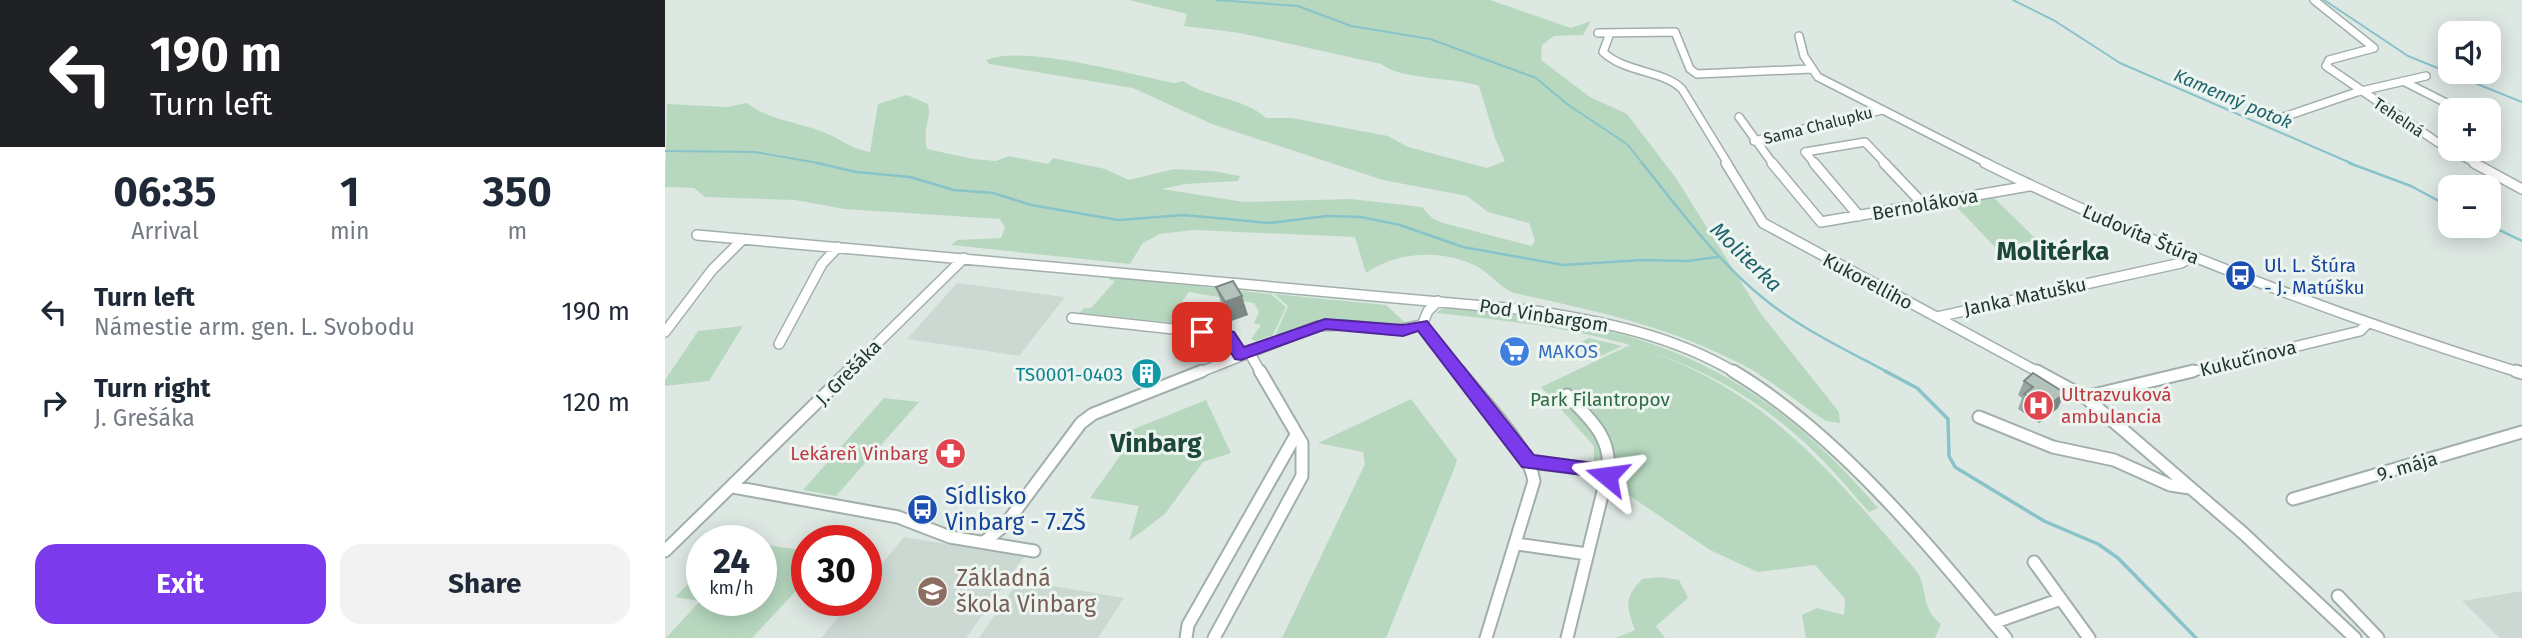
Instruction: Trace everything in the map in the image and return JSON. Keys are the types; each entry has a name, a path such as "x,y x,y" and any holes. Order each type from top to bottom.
{"street":[{"name":"Tehelná","path":"2314,0 2374,48 2325,64 2437,142 2522,189"},
{"path":"1598,33 1675,32 1690,69 1697,74 1811,69 1799,36"},
{"name":"Kukorelliho","path":"1610,33 1603,52 1607,56 1641,73 1673,80 1682,89 1763,223 2085,397 2355,638"},
{"name":"Ľudovíta Štúra","path":"1811,69 1832,86 2029,186 2193,256 2367,324 2522,373"},
{"name":"Tehelná","path":"2278,119 2361,91 2426,76"},
{"name":"Tehelná","path":"2403,81 2438,99"},
{"name":"Sama Chalupku","path":"1754,141 1882,110"},
{"name":"Sama Chalupku","path":"1739,117 1754,141 1821,222"},
{"path":"1859,216 1805,152 1865,142 1923,204"},
{"name":"Bernolákova","path":"1821,222 2029,186"},
{"name":"Pod Vinbargom","path":"697,235 1438,301 1588,318 1638,331 1693,351 1743,376 1803,416 1839,450 2006,638"},
{"path":"665,332 712,271 743,239"},
{"path":"779,344 822,264 838,247"},
{"name":"Janka Matušku","path":"1937,317 2181,263 2193,256"},
{"name":"J. Grešáka","path":"665,551 964,258"},
{"path":"1422,325 1428,311 1438,301"},
{"path":"1072,318 1229,335 1245,353 1303,443 1302,476 1214,638"},
{"path":"984,542 1005,525 1081,423 1093,414 1325,324 1403,330 1422,325"},
{"name":"Kukučínova","path":"2085,397 2360,331 2367,324"},
{"path":"1422,325 1529,462 1534,487 1486,638"},
{"path":"1567,394 1605,437 1610,451 1608,471 1567,638"},
{"name":"Kukorelliho","path":"1979,417 2045,444 2114,460 2171,485 2190,488"},
{"name":"9. mája","path":"2293,499 2522,432"},
{"path":"1186,638 1188,625 1296,435"},
{"path":"1529,462 1608,471"},
{"path":"733,486 898,517 950,537 1034,551"},
{"path":"1517,544 1587,554"},
{"path":"2034,562 2089,638"},
{"path":"2338,596 2378,638"},
{"path":"1993,623 2061,599"}],"shaded area":[{"path":"957,283 1065,297 1019,356 907,339"},
{"name":"Základná škola Vinbarg","path":"904,537 1024,557 966,638 821,638 839,616 882,616 882,564"},
{"path":"1019,580 1124,598 1098,638 979,638"},
{"path":"2522,591 2522,638 2500,638 2462,601"}],"green space":[{"path":"1129,0 1490,0 1571,28 1591,21 1583,35 1554,36 1542,45 1541,60 1590,97 1627,114 1676,178 1761,314 1839,412 1840,423 1826,421 1757,373 1719,353 1633,321 1514,293 1483,270 1464,261 1421,255 1392,260 1366,273 1355,237 1194,230 1159,234 1142,244 1130,264 951,245 957,240 1001,238 1005,228 1000,219 844,209 795,200 705,197 694,188 665,187 667,104 727,107 747,103 766,114 820,131 870,152 878,104 907,95 928,104 927,149 996,161 1009,156 1048,164 1053,158 1105,169 1129,180 1174,169 1213,171 1240,176 1238,181 1185,184 1162,189 1244,202 1351,199 1422,207 1432,218 1443,223 1532,246 1535,240 1529,223 1488,212 1467,196 1383,180 1212,124 1133,88 989,64 986,60 1004,56 1052,58 1175,83 1183,81 1247,106 1266,118 1292,118 1388,136 1408,147 1487,168 1505,161 1479,86 1414,76 1381,64 1240,33 1184,26 1187,14"},
{"path":"1989,193 2037,240 1996,248 1950,200"},
{"path":"1110,277 1271,294 1286,307 1273,335 1255,341 1251,339 1261,325 1254,323 1259,312 1254,303 1189,292 1173,314 1189,315 1186,320 1214,324 1223,331 1205,330 1207,326 1083,313 1076,317 1084,308 1091,308 1115,281 1108,279"},
{"path":"1274,294 1386,305 1408,325 1331,320 1304,326 1274,338 1288,306"},
{"path":"1442,309 1487,311 1587,326 1637,339 1683,356 1766,402 1841,468 1878,508 1869,512 1796,435 1756,404 1714,379 1671,359 1627,344 1581,333 1436,313"},
{"path":"743,326 709,381 665,386 665,380 698,331"},
{"path":"1589,338 1622,346 1590,361 1574,346"},
{"name":"Park Filantropov","path":"1630,345 1677,362 1718,383 1755,407 1821,464 1919,575 1929,610 1941,624 1935,638 1806,638 1802,615 1817,608 1844,615 1845,599 1815,565 1758,572 1710,550 1624,492 1607,476 1603,462 1594,466 1594,446 1541,387"},
{"path":"884,398 919,402 836,496 803,490"},
{"path":"1411,399 1457,460 1386,638 1282,638 1365,464 1363,452 1318,443"},
{"path":"1206,400 1231,453 1203,462 1165,514 1129,541 1139,506 1090,498 1122,453 1129,431"},
{"path":"777,546 791,549 791,596 777,611"},
{"path":"1661,577 1679,580 1688,598 1656,626 1665,638 1616,638 1635,630 1628,603 1636,586 1642,579"},
{"path":"686,586 686,599 675,597"},
{"path":"686,616 773,616 752,638 666,638"}],"building":[{"path":"1233,281 1242,296 1225,302 1216,287"},
{"path":"1143,365 1151,366 1146,373 1137,372"},
{"path":"2033,373 2065,393 2045,408 2024,394 2033,387 2024,381"}],"waterway":[{"name":"Moliterka","path":"1216,0 1298,6 1351,26 1430,39 1536,78 1567,104 1627,144 1643,164"},
{"name":"Kamenný potok","path":"2013,0 2055,21 2120,63 2353,164"},
{"path":"2324,0 2408,56 2522,102"},
{"path":"665,151 755,152 824,164"},
{"path":"817,163 856,172 910,177 954,190 993,193 1031,205 1118,220 1184,215 1269,223 1327,216 1361,217 1400,225 1463,247 1563,265 1642,260 1688,261 1717,257"},
{"name":"Moliterka","path":"1642,163 1701,236 1750,287 1796,322 1889,373"},
{"name":"Kamenný potok","path":"2349,163 2411,186 2438,201"},
{"name":"Kamenný potok","path":"2501,231 2522,241"},
{"name":"Moliterka","path":"1885,371 1917,388 1948,419 1949,456 1955,467 2044,521 2098,544 2118,558 2196,638"}],"place":[{"name":"Ul. L. Štúra - J. Matúšku","path":"2241,276"},
{"name":"MAKOS","path":"1515,351"},
{"name":"TS0001-0403","path":"1146,374"},
{"name":"Ultrazvuková ambulancia","path":"2038,405"},
{"name":"Lekáreň Vinbarg","path":"951,453"},
{"name":"Sídlisko Vinbarg - 7.ZŠ","path":"922,509"},
{"name":"Základná škola Vinbarg","path":"933,591"}],"district":[{"name":"Molitérka","path":"2053,251"},
{"name":"Vinbarg","path":"1156,443"}],"route":[{"path":"1202,332 1229,335 1241,355 1307,328 1325,324 1403,330 1422,325 1529,462 1608,471 1607,476"}]}
